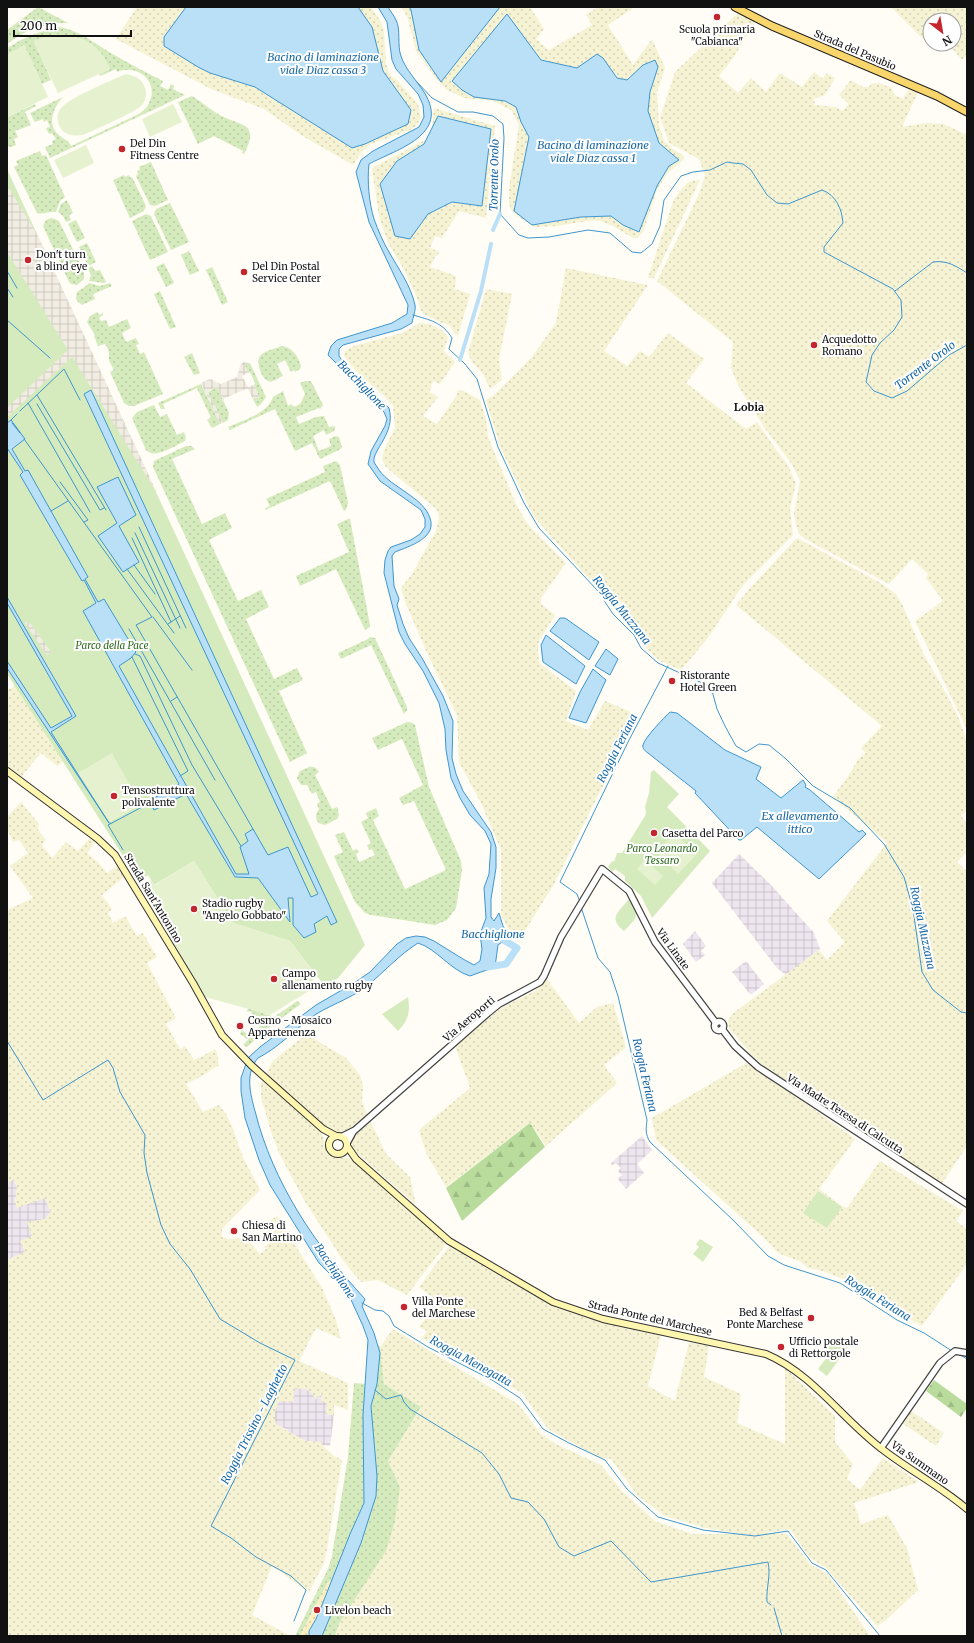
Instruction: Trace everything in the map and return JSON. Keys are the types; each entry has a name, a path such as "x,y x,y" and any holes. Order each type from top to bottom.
{"main road":[{"name":"Strada del Pasubio","path":"735,7 772,26 937,96 967,112"},
{"name":"Strada Sant'Antonino","path":"7,771 58,811 98,839 115,855 222,1033"},
{"name":"Strada Ponte del Marchese","path":"222,1033 242,1056 323,1129 344,1139 356,1159 449,1241 541,1296 562,1306 603,1319 766,1354 780,1360 806,1379 881,1448"},
{"name":"Strada Ponte del Marchese","path":"323,1129 329,1142 331,1152 356,1159"},
{"path":"329,1142 332,1138 338,1137"},
{"path":"341,1154 345,1151 347,1144"},
{"name":"Via Summano","path":"881,1448 967,1509"}],"street":[{"name":"Via Aeroporti","path":"338,1137 354,1130 499,1004 540,982 561,937 602,869"},
{"name":"Via Linate","path":"602,869 629,891 655,942 716,1022 714,1025 715,1029 722,1029"},
{"name":"Via Madre Teresa di Calcutta","path":"722,1029 735,1046 758,1067 967,1204"},
{"name":"Via Aeroporti","path":"347,1144 354,1130"},
{"path":"881,1448 940,1363 952,1353 967,1354"}],"shaded area":[{"name":"Bacino di laminazione viale Diaz cassa 3","path":"137,7 371,7 381,22 384,31 386,64 390,75 398,81 418,104 421,118 416,126 410,130 371,144 361,153 353,165 301,135 264,109 211,89 116,39"},
{"name":"Bacino di laminazione viale Diaz cassa 1","path":"401,7 530,7 544,29 536,39 549,50 592,25 586,14 599,7 631,7 632,9 608,25 633,65 652,39 665,68 657,92 659,125 664,141 684,156 684,159 667,174 657,190 643,232 637,238 633,238 613,226 593,220 557,226 534,227 513,213 509,204 509,189 519,125 511,110 493,101 464,98 447,90 438,81 416,51 407,16"},
{"path":"891,7 967,7 967,55 962,60 955,52 962,52 962,12 922,12 922,38"},
{"path":"739,12 755,21 734,57 719,76 738,93 751,78 766,92 780,73 802,87 814,72 823,79 827,73 835,78 825,95 814,99 815,105 836,107 842,111 849,104 839,95 851,80 863,87 869,87 872,83 879,83 892,88 894,95 903,99 910,87 918,92 902,127 926,123 944,124 967,135 967,730 915,621 943,601 926,578 928,574 912,559 889,584 805,539 799,534 794,514 800,480 791,463 764,427 739,387 731,368 733,342 657,281 699,194 705,175 699,159 669,143 660,118 675,72"},
{"path":"434,108 495,126 486,218 459,211 442,238 435,236 430,248 440,252 435,257 430,267 456,276 455,289 470,294 458,336 450,326 425,315 421,311 416,295 403,268 388,243 379,216 372,168 431,137"},
{"path":"700,180 654,278 648,278 674,199 686,184 691,181"},
{"path":"7,185 38,236 157,493 72,357 7,417 7,408 68,350 7,252"},
{"path":"566,268 648,285 604,351 627,366 640,351 649,357 668,333 704,359 686,383 746,429 757,422 788,465 796,484 790,508 793,535 743,585 707,639 681,670 660,661 650,652 612,605 534,517 500,447 486,400 494,395 531,358 556,323"},
{"path":"486,289 512,294 499,359 502,380 490,389 483,374 472,362 468,353"},
{"path":"420,323 429,324 442,330 448,337 444,351 455,362 440,384 434,381 431,385 432,386 429,392 438,397 423,416 437,424 457,395 458,390 464,391 480,400 486,419 488,437 516,504 526,522 566,563 541,598 541,604 555,615 539,641 538,650 539,663 576,691 566,721 588,730 605,701 638,715 554,884 520,939 510,932 501,915 501,850 481,803 459,762 457,715 427,653 406,604 401,588 412,574 436,531 439,518 438,513 436,509 386,467 383,462 382,457 385,448 395,428 393,406 356,371 344,356 345,351 354,346 402,333"},
{"path":"244,362 250,363 245,366 248,373 242,376 248,387 254,385 259,397 253,399 248,389 246,389 225,398 223,401 217,387 208,391 223,423 220,424 201,383 210,379 221,384 237,377 240,366"},
{"path":"797,538 879,582 896,594 903,606 923,653 959,719 967,742 967,810 961,816 967,824 967,852 957,862 967,871 967,1146 941,1185 763,1065 751,1054 729,1028 728,1021 732,1014 819,950 827,960 845,942 827,921 887,843 833,797 851,772 858,759 866,753 861,748 882,726 736,605"},
{"path":"27,621 51,652 47,655 25,623"},
{"path":"15,686 63,762 57,766 41,753 21,777 7,766 7,690"},
{"path":"21,802 39,824 38,830 46,840 42,845 52,858 66,842 78,851 90,838 95,842 87,853 98,862 107,873 117,866 124,877 102,895 112,909 108,913 113,923 125,916 137,936 143,933 157,957 147,963 176,1018 166,1024 180,1049 185,1046 194,1060 216,1049 219,1065 186,1084 203,1112 219,1105 226,1114 232,1126 242,1155 260,1190 222,1229 222,1237 228,1239 246,1238 260,1254 266,1249 264,1247 269,1243 258,1229 277,1216 322,1288 336,1320 341,1339 316,1328 299,1361 348,1383 348,1410 334,1405 334,1415 326,1414 327,1403 321,1401 322,1395 320,1394 319,1397 317,1396 316,1400 311,1392 306,1389 295,1388 293,1402 279,1401 275,1412 275,1420 277,1425 306,1441 322,1442 322,1445 334,1456 342,1460 324,1563 309,1592 272,1566 252,1615 288,1635 287,1636 7,1636 7,1260 25,1252 20,1241 32,1236 27,1222 45,1219 51,1212 45,1198 17,1208 15,1202 17,1188 14,1179 7,1184 7,910 33,898 10,866 28,853 19,840 13,842 7,828 7,817"},
{"path":"739,854 771,885 814,933 820,949 786,975 777,968 712,883"},
{"path":"695,931 706,946 701,951 705,955 696,962 683,944"},
{"path":"746,961 764,984 752,994 750,994 732,972"},
{"path":"547,979 579,1023 597,1007 613,1003 626,1047 604,1065 617,1083 546,1146 530,1123 446,1187 426,1153 419,1130 470,1088 455,1046 501,1008 535,991"},
{"path":"306,1034 346,1058 360,1075 363,1086 362,1101 367,1115 346,1132 342,1133 331,1131 268,1075 267,1072 272,1062"},
{"path":"748,1062 855,1139 819,1189 842,1206 847,1208 880,1161 963,1211 956,1221 967,1229 967,1264 922,1326 866,1293 853,1283 823,1271 808,1268 801,1262 778,1253 765,1239 656,1140 652,1118"},
{"path":"264,1079 322,1132 327,1152 332,1157 348,1158 356,1162 447,1243 407,1295 378,1280 361,1282 344,1262 304,1200 280,1155 271,1132 261,1097 261,1082"},
{"path":"371,1122 386,1154 410,1177 416,1205 355,1151 350,1144 351,1138"},
{"path":"642,1136 652,1150 637,1164 644,1173 626,1189 618,1179 622,1175 618,1171 621,1168 616,1163 612,1165 611,1163"},
{"path":"14,1179 17,1188 15,1202 45,1198 51,1212 45,1219 31,1222 32,1236 25,1252 7,1260 7,1184"},
{"path":"450,1245 553,1306 606,1322 661,1335 648,1386 675,1401 689,1342 709,1346 704,1377 741,1394 737,1423 785,1444 785,1368 835,1416 835,1442 853,1464 847,1479 860,1490 883,1458 919,1482 854,1503 861,1524 888,1515 907,1548 918,1590 885,1621 877,1626 826,1568 809,1557 790,1529 764,1533 787,1534 810,1564 828,1574 870,1636 335,1636 400,1487 388,1461 421,1408 384,1384 380,1347 393,1329 518,1404 540,1433 556,1444 601,1465 622,1491 655,1521 692,1534 741,1534 706,1528 665,1516 638,1496 611,1459 598,1457 548,1429 522,1393 422,1338 427,1331 419,1327 438,1302 419,1287"},
{"path":"294,1388 306,1389 317,1396 322,1395 321,1398 327,1403 326,1414 334,1415 330,1446 322,1445 321,1442 306,1441 288,1432 288,1430 275,1423 277,1403"},
{"path":"911,1411 944,1433 936,1446 902,1423"}],"green space":[{"path":"38,7 68,23 51,24 36,28 28,31 7,44 7,30"},
{"path":"59,27 86,37 111,53 163,81 160,86 168,90 171,84 174,86 173,89 185,95 50,158 45,147 53,144 52,141 56,139 52,133 49,134 46,128 50,127 47,120 44,122 43,119 35,122 30,113 63,97 56,106 52,116 52,122 56,132 68,141 71,146 139,114 147,106 152,90 146,77 133,70 117,72 116,69 100,76 99,74 110,69 34,41 51,80 42,84 24,45 7,55 7,48 19,41 32,35"},
{"path":"54,34 81,38 95,46 106,60 110,69 58,93 33,41"},
{"path":"24,45 48,97 7,117 7,55"},
{"path":"126,74 138,78 144,85 146,94 142,105 124,116 83,135 71,135 61,129 58,123 58,116 59,111 63,106 100,85"},
{"path":"192,96 218,114 246,126 249,130 250,136 249,143 244,154 242,153 243,151 214,136 198,144 178,102"},
{"path":"35,104 36,106 25,112 31,125 15,131 18,137 14,139 16,145 11,147 7,146 7,117"},
{"path":"173,104 182,122 150,137 142,119"},
{"path":"86,145 94,163 63,178 54,160"},
{"path":"40,151 42,156 46,155 65,197 60,201 56,212 42,214 37,213 14,167 18,165 16,161"},
{"path":"151,162 168,200 155,206 150,205 136,176 138,174 137,171 140,170 139,167"},
{"name":"Parco della Pace","path":"7,169 365,945 338,978 326,988 290,941 233,923 194,861 154,885 148,875 139,881 7,674"},
{"path":"124,175 125,177 129,175 130,178 132,177 146,206 144,211 130,218 113,180"},
{"path":"67,200 73,213 69,215 71,220 66,222 63,216 58,212 61,204"},
{"path":"170,203 189,242 171,250 154,214 156,209"},
{"path":"146,214 151,216 168,252 150,260 132,221"},
{"path":"52,218 59,221 84,272 84,279 77,285 69,282 43,226 46,220"},
{"path":"76,220 85,238 77,242 68,224"},
{"path":"87,243 96,262 88,266 79,247"},
{"path":"189,251 199,271 190,275 181,255"},
{"path":"164,263 174,283 166,287 156,267"},
{"path":"92,266 95,271 100,270 106,282 89,281 91,275 88,268"},
{"path":"212,267 228,302 222,305 206,270"},
{"path":"89,283 100,286 110,283 112,286 93,294 95,299 82,305 77,301 77,292"},
{"path":"160,291 176,327 170,329 154,294"},
{"path":"97,312 99,315 103,313 103,315 99,318 101,321 106,320 109,327 127,319 131,328 122,333 126,342 136,338 139,344 136,345 140,354 144,352 163,394 134,406 129,406 124,403 110,372 114,370 109,360 108,349 105,344 98,346 94,336 95,335 87,322 90,316"},
{"path":"282,346 289,349 297,356 301,366 300,369 295,372 294,370 291,372 285,360 277,364 283,376 274,381 268,381 261,373 259,357 265,352"},
{"path":"192,353 200,373 194,375 184,357"},
{"path":"250,363 266,397 257,407 253,399 259,397 254,385 255,383 250,372 248,373 245,366"},
{"path":"310,381 312,383 323,405 320,409 319,408 296,417 299,424 316,417 324,416 329,427 335,426 335,428 334,431 326,435 324,430 313,436 319,451 331,446 329,439 336,436 339,437 342,447 341,449 320,459 312,443 295,451 275,409 230,430 228,427 254,416 266,408 273,397 283,391 288,406 291,404 294,407 300,404 305,394 300,383"},
{"path":"201,384 220,424 212,428 207,420 211,418 197,388 163,404 165,409 161,409 158,403"},
{"path":"217,387 229,413 228,420 223,423 208,392"},
{"path":"154,405 160,417 167,414 177,435 184,432 186,437 185,441 160,453 150,453 146,450 132,418 137,412"},
{"path":"186,446 191,446 195,449 172,459 202,524 225,513 232,528 209,540 238,601 261,590 269,607 246,619 274,679 297,668 303,680 279,691 307,753 290,762 153,467 154,461"},
{"path":"336,461 340,465 348,503 346,510 344,511 330,481 265,510 265,508 270,506 266,499 325,472 323,466"},
{"path":"350,519 370,625 369,628 365,630 336,569 300,586 296,576 349,552 337,524"},
{"path":"370,637 375,638 407,707 404,714 371,645 341,659 338,653"},
{"path":"407,722 415,725 429,787 461,861 462,870 456,908 447,920 435,925 365,913 355,902 334,856 343,852 335,835 344,832 353,851 357,849 359,852 356,854 359,862 375,855 372,849 369,850 367,845 371,843 361,822 368,818 366,813 376,808 379,816 373,820 405,889 446,870 414,801 403,805 399,798 423,785 402,739 378,750 372,738"},
{"path":"112,753 141,805 110,822 78,773"},
{"path":"309,767 316,768 319,772 315,775 332,809 337,807 339,815 337,819 325,825 319,823 316,819 316,814 319,809 317,804 320,802 316,792 312,794 307,785 301,785 297,778 300,771"},
{"name":"Parco Leonardo Tessaro","path":"654,770 679,794 667,807 710,851 652,918 641,896 625,881 625,876 615,869 612,872 608,867 612,861 614,862 617,853 622,853 645,816 645,807 649,793 651,772"},
{"path":"675,833 696,855 678,874 656,852"},
{"path":"645,860 663,876 655,885 637,869"},
{"path":"194,861 233,923 290,941 315,974 309,991 270,1015 205,997 140,887 151,880 155,885"},
{"path":"631,899 636,917 624,931 616,922 616,916 628,900"},
{"path":"408,997 408,1016 398,1031 382,1014"},
{"path":"297,1001 301,1004 272,1025 247,1047 243,1045 260,1026 252,1017 245,1019 252,1016 251,1011 247,1012 248,1008 274,1017"},
{"path":"242,1030 247,1034 249,1033 252,1035 247,1039 240,1034"},
{"path":"530,1123 545,1147 462,1221 446,1188"},
{"path":"818,1191 842,1207 827,1228 803,1213"},
{"path":"700,1239 713,1247 703,1262 693,1254 699,1247 696,1244"},
{"path":"833,1337 848,1347 827,1376 818,1369 828,1356 822,1351"},
{"path":"378,1345 380,1347 384,1384 421,1407 388,1461 400,1487 395,1521 386,1551 339,1624 335,1636 322,1636 361,1543 376,1496 371,1406 377,1384 379,1362"},
{"path":"934,1380 967,1404 967,1408 961,1417 926,1391"},
{"path":"354,1383 366,1384 363,1415 364,1503 332,1581 328,1582 300,1636 295,1636 328,1569 332,1556 348,1457"}],"sand":[{"name":"Livelon beach","path":"332,1581 316,1619 309,1631 309,1636 300,1636 328,1582"}],"water":[{"name":"Bacino di laminazione viale Diaz cassa 3","path":"186,7 358,7 372,27 383,71 411,110 408,124 365,144 352,148 255,87 210,73 198,67 164,46 164,37"},
{"name":"Bacchiglione","path":"378,7 388,7 395,18 398,28 399,47 403,61 424,92 431,107 431,119 426,130 406,146 369,164 368,170 368,184 374,219 385,244 411,291 415,309 412,323 401,329 343,345 339,349 339,356 345,365 389,408 390,417 387,433 376,452 374,463 391,482 421,504 430,518 430,531 426,536 415,544 395,552 392,556 394,586 399,599 397,605 409,638 443,696 453,721 452,758 456,774 463,791 491,832 496,847 496,868 491,899 491,917 494,921 499,913 503,926 509,937 498,945 495,967 470,976 456,969 431,950 418,943 404,953 360,991 309,1019 278,1045 258,1058 251,1070 250,1090 263,1138 273,1163 298,1212 313,1235 329,1257 365,1299 362,1306 374,1333 380,1353 377,1384 371,1406 377,1476 376,1496 361,1543 322,1636 309,1636 309,1631 316,1619 364,1503 363,1415 368,1340 347,1291 319,1263 270,1185 259,1160 245,1118 241,1091 241,1078 248,1058 260,1047 316,1005 370,972 397,944 406,938 416,936 425,937 474,965 480,961 482,949 480,934 486,918 484,888 489,874 491,844 485,831 470,815 451,778 446,750 445,729 439,703 423,671 399,632 384,573 385,560 391,547 411,540 420,534 425,527 425,519 421,510 380,481 368,464 371,451 385,426 387,419 384,412 328,355 331,346 337,340 392,323 407,314 408,305 369,222 356,172 361,160 373,151 419,127 424,117 423,105 418,94 396,69 392,60 387,22"},
{"path":"409,7 500,7 441,82 419,50 411,10"},
{"name":"Bacino di laminazione viale Diaz cassa 1","path":"507,14 541,60 577,68 597,54 603,58 617,78 627,80 643,65 655,60 658,67 650,92 648,111 659,143 679,160 669,166 657,186 639,232 623,225 611,216 581,217 532,225 514,211 529,137 521,122 516,107 505,101 474,97 462,90 452,81"},
{"path":"438,116 491,129 482,206 452,202 428,214 410,239 395,236 380,184 397,161 424,144"},
{"path":"91,390 337,922 331,925 327,916 314,924 316,932 304,938 293,925 293,898 288,898 290,922 258,878 235,877 186,794 154,810 149,801 179,784 83,611 96,603 84,580 82,581 20,475 23,472 7,448 7,423 11,420 25,439 12,449 25,471 28,470 88,577 85,579 98,602 104,599 136,652 131,658 119,666 236,874 249,874 240,847 248,841 245,834 253,829 268,855 288,847 311,897 318,894 84,394"},
{"path":"118,477 136,515 119,526 139,562 123,572 98,536 117,523 97,487"},
{"path":"7,597 76,716 51,732 109,823 7,668 7,661 51,728 72,716 7,603"},
{"path":"560,618 565,618 599,642 589,660 550,631"},
{"path":"546,635 585,666 576,684 543,662 541,645"},
{"path":"606,649 618,659 610,675 595,666"},
{"path":"593,669 606,680 586,723 569,718 580,692"},
{"name":"Ex allevamento ittico","path":"670,712 677,713 725,750 761,767 756,779 781,798 803,780 806,785 805,787 859,832 862,830 866,834 819,879 757,827 739,840 695,793 696,791 643,748 647,737"}],"waterway":[{"name":"Torrente Orolo","path":"417,82 432,98 458,112 473,112 493,116 503,124 504,138 500,214 519,235 528,238 549,237 588,230 610,233 632,252 641,253 652,244 660,226 664,200 681,176 693,172 710,170 727,162 743,164 751,170 767,195 777,203 788,204 822,190 831,195 840,208 843,223 824,247 824,252 893,289 901,300 902,317 894,330 880,343 872,355 866,382 874,391 892,398 907,391 949,355 967,345"},
{"path":"493,230 500,214"},
{"path":"460,360 481,291 491,244"},
{"path":"895,291 933,262 947,263 967,273"},
{"path":"7,271 17,288"},
{"path":"7,288 13,297"},
{"name":"Roggia Muzzana","path":"413,315 435,322 444,328 452,338 449,349 465,364 477,379 498,447 524,503 539,528 597,590 613,614 634,635 641,648 658,663 711,687 717,709 736,746 746,752 759,744 769,745 785,758 813,786 850,808 884,844 904,877 913,909 922,972 933,990 961,1012 967,1013"},
{"path":"7,320 50,358"},
{"path":"20,411 64,369 80,400"},
{"path":"37,395 106,510"},
{"path":"28,403 90,512"},
{"path":"37,404 100,510 104,508"},
{"path":"11,420 17,414"},
{"path":"12,423 20,433"},
{"path":"24,439 152,617 136,625 253,829"},
{"path":"60,482 88,520 84,522"},
{"path":"51,511 68,501"},
{"path":"139,527 186,628"},
{"path":"135,533 180,628"},
{"path":"132,538 171,622"},
{"path":"134,565 155,594"},
{"path":"127,569 174,633"},
{"path":"168,624 180,616"},
{"path":"153,617 192,670"},
{"path":"129,629 215,780"},
{"path":"135,654 140,656 192,765 241,846"},
{"path":"132,657 188,771 180,776"},
{"name":"Roggia Feriana","path":"580,902 577,894 560,882 629,740 668,666"},
{"path":"171,701 177,697"},
{"path":"110,824 142,807"},
{"path":"110,823 108,825 123,850"},
{"name":"Roggia Feriana","path":"581,907 598,958 610,972 618,996 647,1120 646,1128 650,1142 733,1220 768,1256 784,1265 840,1283 897,1320 924,1333 952,1351"},
{"path":"487,967 506,964 517,948 497,936"},
{"name":"Roggia Trissino - Laghetto","path":"7,1041 43,1100 108,1060 113,1068 120,1092 145,1135 144,1153 147,1173 161,1225 170,1244 190,1269 220,1319 260,1343 295,1360 211,1526 231,1538 256,1557 291,1576 306,1590 294,1621"},
{"name":"Roggia Menegatta","path":"362,1303 375,1310 383,1311 389,1316 394,1326 428,1347 492,1380 520,1398 543,1429 605,1460 627,1489 658,1517 703,1530 755,1536 788,1531 812,1563 826,1570 880,1636"},
{"name":"Roggia Feriana","path":"959,1354 967,1359"},
{"path":"375,1390 386,1399 401,1395 404,1402 410,1409 482,1453 499,1474 511,1498 528,1502 544,1519 559,1547 574,1556 611,1541 651,1582 768,1562 769,1572 767,1602 771,1605"},
{"path":"774,1608 782,1636"}],"place":[{"name":"Scuola primaria \"Cabianca\"","path":"717,17"},
{"name":"Del Din Fitness Centre","path":"122,149"},
{"name":"Don't turn a blind eye","path":"28,260"},
{"name":"Del Din Postal Service Center","path":"244,272"},
{"name":"Acquedotto Romano","path":"814,345"},
{"name":"Ristorante Hotel Green","path":"672,681"},
{"name":"Tensostruttura polivalente","path":"114,796"},
{"name":"Casetta del Parco","path":"654,833"},
{"name":"Stadio rugby \"Angelo Gobbato\"","path":"194,909"},
{"name":"Campo allenamento rugby","path":"274,979"},
{"name":"Cosmo - Mosaico Appartenenza","path":"240,1026"},
{"name":"Chiesa di San Martino","path":"234,1231"},
{"name":"Villa Ponte del Marchese","path":"404,1307"},
{"name":"Bed & Belfast Ponte Marchese","path":"811,1318"},
{"name":"Ufficio postale di Rettorgole","path":"781,1347"},
{"name":"Livelon beach","path":"317,1610"}],"district":[{"name":"Lobia","path":"749,407"}]}
